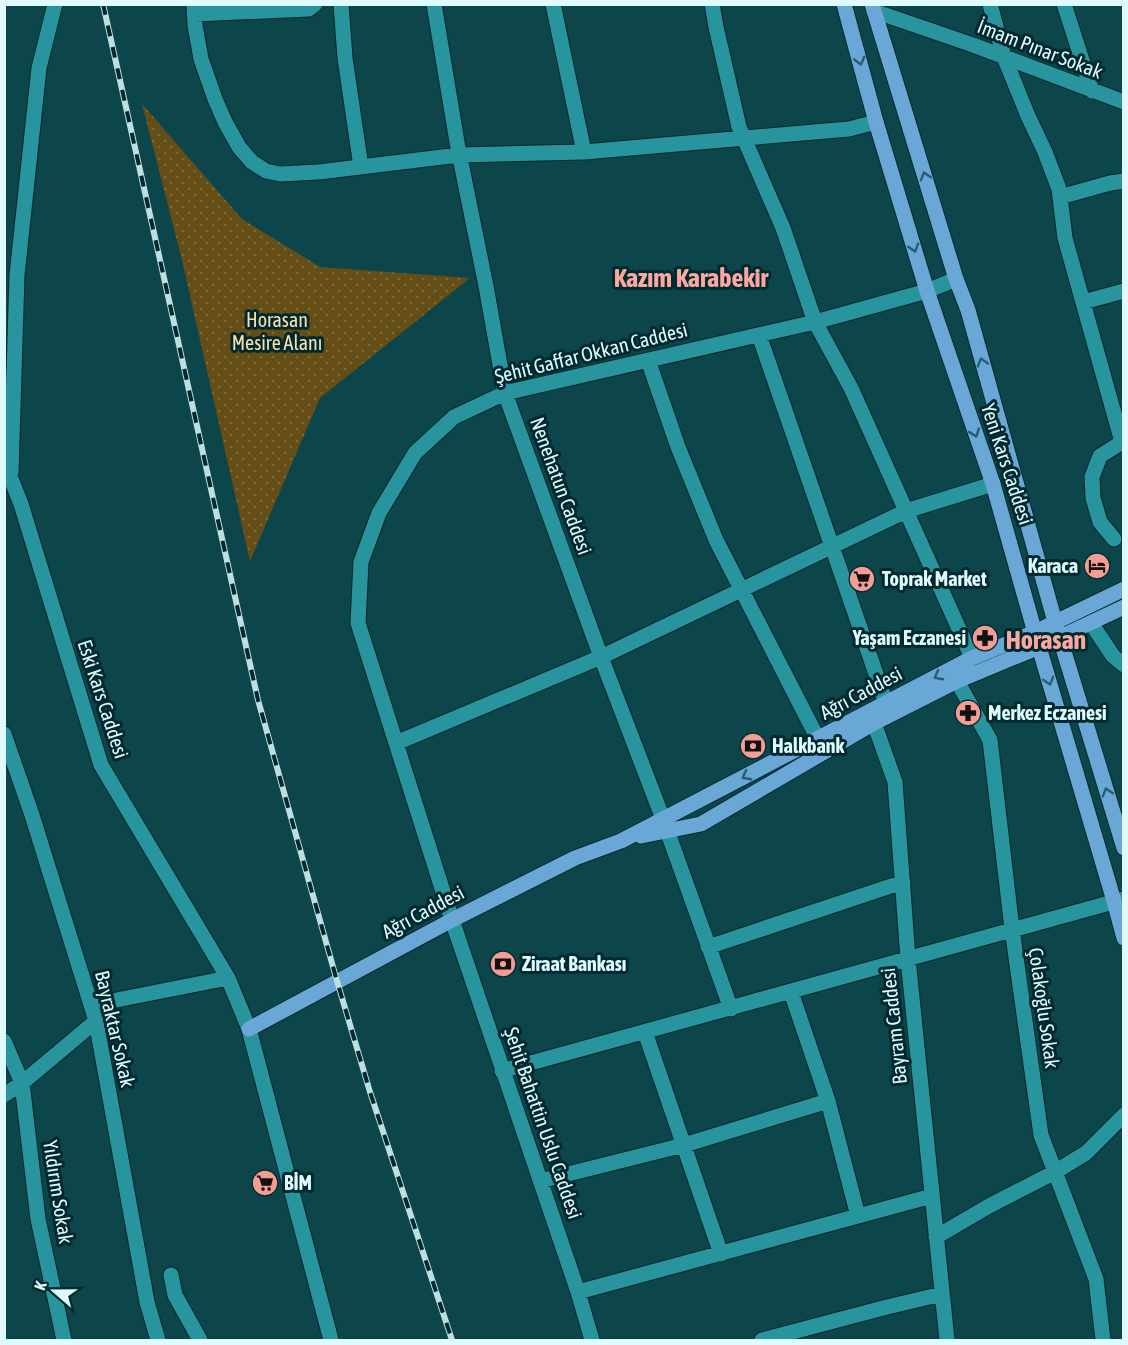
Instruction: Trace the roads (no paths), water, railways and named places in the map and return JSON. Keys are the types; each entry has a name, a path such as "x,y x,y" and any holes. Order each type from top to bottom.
{"main road":[{"name":"Yeni Kars Caddesi","path":"844,4 876,122 927,291 993,484 1037,639 1119,900 1124,938"},
{"name":"Yeni Kars Caddesi","path":"873,8 956,279 968,310 1055,622 1123,844"},
{"name":"Ağrı Caddesi","path":"249,1029 452,920 575,858 665,825 818,739 957,681 1037,639 1055,622 1124,589"},
{"name":"Ağrı Caddesi","path":"665,825 701,824 872,717 886,703 972,658 1037,639 1060,637 1124,607"}],"street":[{"path":"8,485 17,275 39,68 55,4"},
{"path":"315,4 309,9 194,9 201,59 215,99 239,147 252,162 266,171 280,174 319,172 459,155 584,152 849,129 876,122"},
{"path":"341,4 345,58 361,167"},
{"name":"Nenehatun Caddesi","path":"434,4 459,155 505,393 731,1009"},
{"path":"552,4 584,152"},
{"path":"712,4 739,127 783,228 815,322 851,387 972,658"},
{"path":"990,4 1004,57 1059,189 1065,238 1123,442 1100,456 1092,477 1093,498 1100,522 1114,539"},
{"path":"1065,4 1092,91"},
{"name":"İmam Pınar Sokak","path":"873,8 1124,102"},
{"path":"1060,197 1124,181"},
{"name":"Şehit Gaffar Okkan Caddesi","path":"452,920 358,623 361,562 379,513 415,453 454,417 505,393 815,322 927,291 956,279"},
{"path":"1083,302 1124,291"},
{"path":"759,335 886,703"},
{"path":"648,360 678,447 716,540 818,739"},
{"name":"Eski Kars Caddesi","path":"4,461 8,485 21,504 100,765 228,978 249,1029 331,1341"},
{"path":"396,743 601,657 906,511 993,484"},
{"path":"1091,623 1113,656 1124,666"},
{"name":"Çolakoğlu Sokak","path":"957,681 990,740 1012,929 1041,1135 1096,1279 1103,1341"},
{"name":"Bayram Caddesi","path":"872,717 895,782 908,959 947,1341"},
{"name":"Bayraktar Sokak","path":"4,734 32,815 96,1021 147,1302 158,1341"},
{"path":"708,947 903,882"},
{"path":"502,1071 1119,900"},
{"name":"Şehit Bahattin Uslu Caddesi","path":"452,920 578,1292 592,1341"},
{"path":"91,1005 228,978"},
{"path":"791,992 828,1101 858,1216"},
{"path":"4,1095 22,1083 96,1021"},
{"path":"645,1032 721,1254"},
{"name":"Yıldırım Sokak","path":"4,1041 22,1083 38,1219 64,1341"},
{"path":"540,1181 684,1146 828,1101"},
{"path":"936,1237 1086,1153 1124,1115"},
{"path":"578,1292 932,1197"},
{"path":"171,1275 175,1295 200,1341"},
{"path":"762,1341 942,1294"}],"railway":[{"path":"103,4 258,700 370,1092 452,1340"}],"place":[{"name":"Karaca","path":"1097,566"},
{"name":"Toprak Market","path":"862,579"},
{"name":"Yaşam Eczanesi","path":"985,638"},
{"name":"Merkez Eczanesi","path":"968,713"},
{"name":"Halkbank","path":"753,746"},
{"name":"Ziraat Bankası","path":"503,964"},
{"name":"BİM","path":"265,1183"}],"district":[{"name":"Kazım Karabekir","path":"691,278"},
{"name":"Horasan","path":"1046,640"}],"park label":[{"name":"Horasan Mesire Alanı","path":"277,332"}]}
